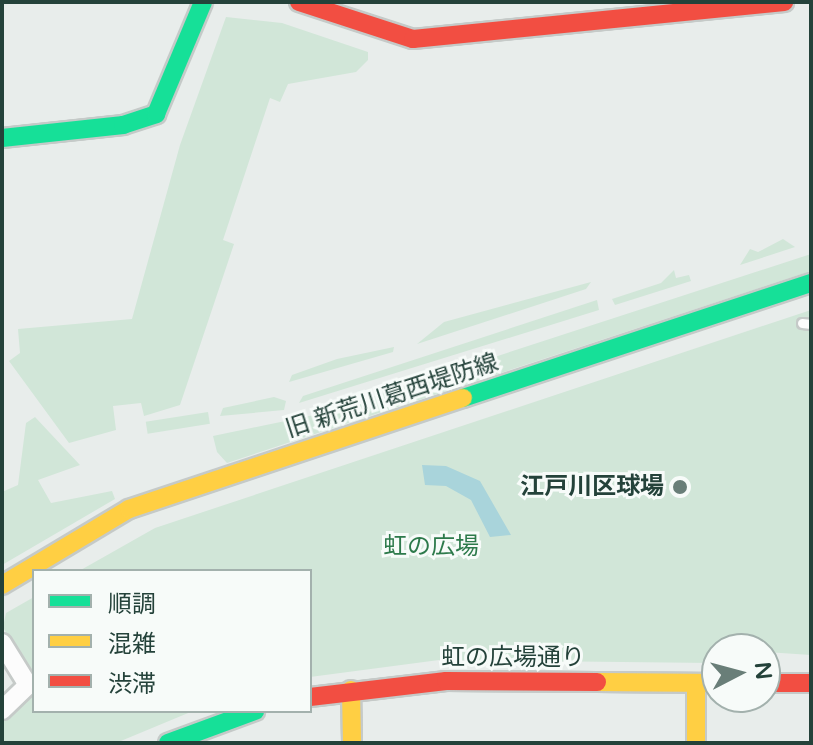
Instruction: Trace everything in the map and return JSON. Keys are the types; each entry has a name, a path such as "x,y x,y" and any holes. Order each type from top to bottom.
{"street":[{"path":"2,138 123,125 156,114 203,2"},
{"path":"299,2 413,39 784,2"},
{"name":"旧 新荒川葛西堤防線","path":"2,585 129,509 811,283"},
{"path":"2,643 28,685 2,710"},
{"name":"虹の広場通り","path":"312,697 446,681 701,683"},
{"path":"696,683 696,743"},
{"path":"781,683 811,683"},
{"path":"351,690 352,743"},
{"path":"168,743 250,713"}],"green space":[{"path":"226,17 282,23 368,52 368,60 356,72 288,84 280,102 270,98 223,240 234,244 180,405 144,416 141,403 113,406 116,430 69,443 9,361 20,353 18,329 132,319 180,145"},
{"path":"783,239 795,247 740,265 750,249 758,252"},
{"path":"811,254 811,271 227,463 217,452 213,436 319,414"},
{"path":"674,270 676,278 689,275 691,281 615,305 612,299 661,283"},
{"path":"591,282 586,289 417,344 444,322"},
{"path":"597,300 599,310 299,403 303,396"},
{"name":"虹の広場","path":"811,310 811,655 781,653 781,633 701,633 701,663 439,660 312,677 312,569 83,569 155,528"},
{"path":"394,347 393,352 289,382 292,375 337,359"},
{"path":"274,397 286,401 284,410 220,416 223,408"},
{"path":"208,412 210,424 148,434 146,422"},
{"path":"35,417 80,465 38,480 51,503 112,491 115,499 2,565 2,492 18,485 26,423"},
{"path":"32,598 32,681 3,627 6,613"},
{"path":"32,689 32,713 188,713 116,743 2,743 2,716"}],"water":[{"path":"422,465 446,466 480,481 511,535 490,537 471,500 446,486 425,485"}],"traffic: fast":[{"path":"2,138 123,125 156,114 203,2"},
{"path":"463,398 811,283"},
{"path":"168,743 250,713"}],"traffic: slow":[{"path":"2,585 129,509 463,398"},
{"path":"597,682 701,683"},
{"path":"696,683 696,743"},
{"path":"351,690 352,743"}],"traffic: jam":[{"path":"299,2 413,39 784,2"},
{"path":"312,697 446,681 597,682"},
{"path":"781,683 811,683"}],"place":[{"name":"江戸川区球場","path":"680,487"}]}
